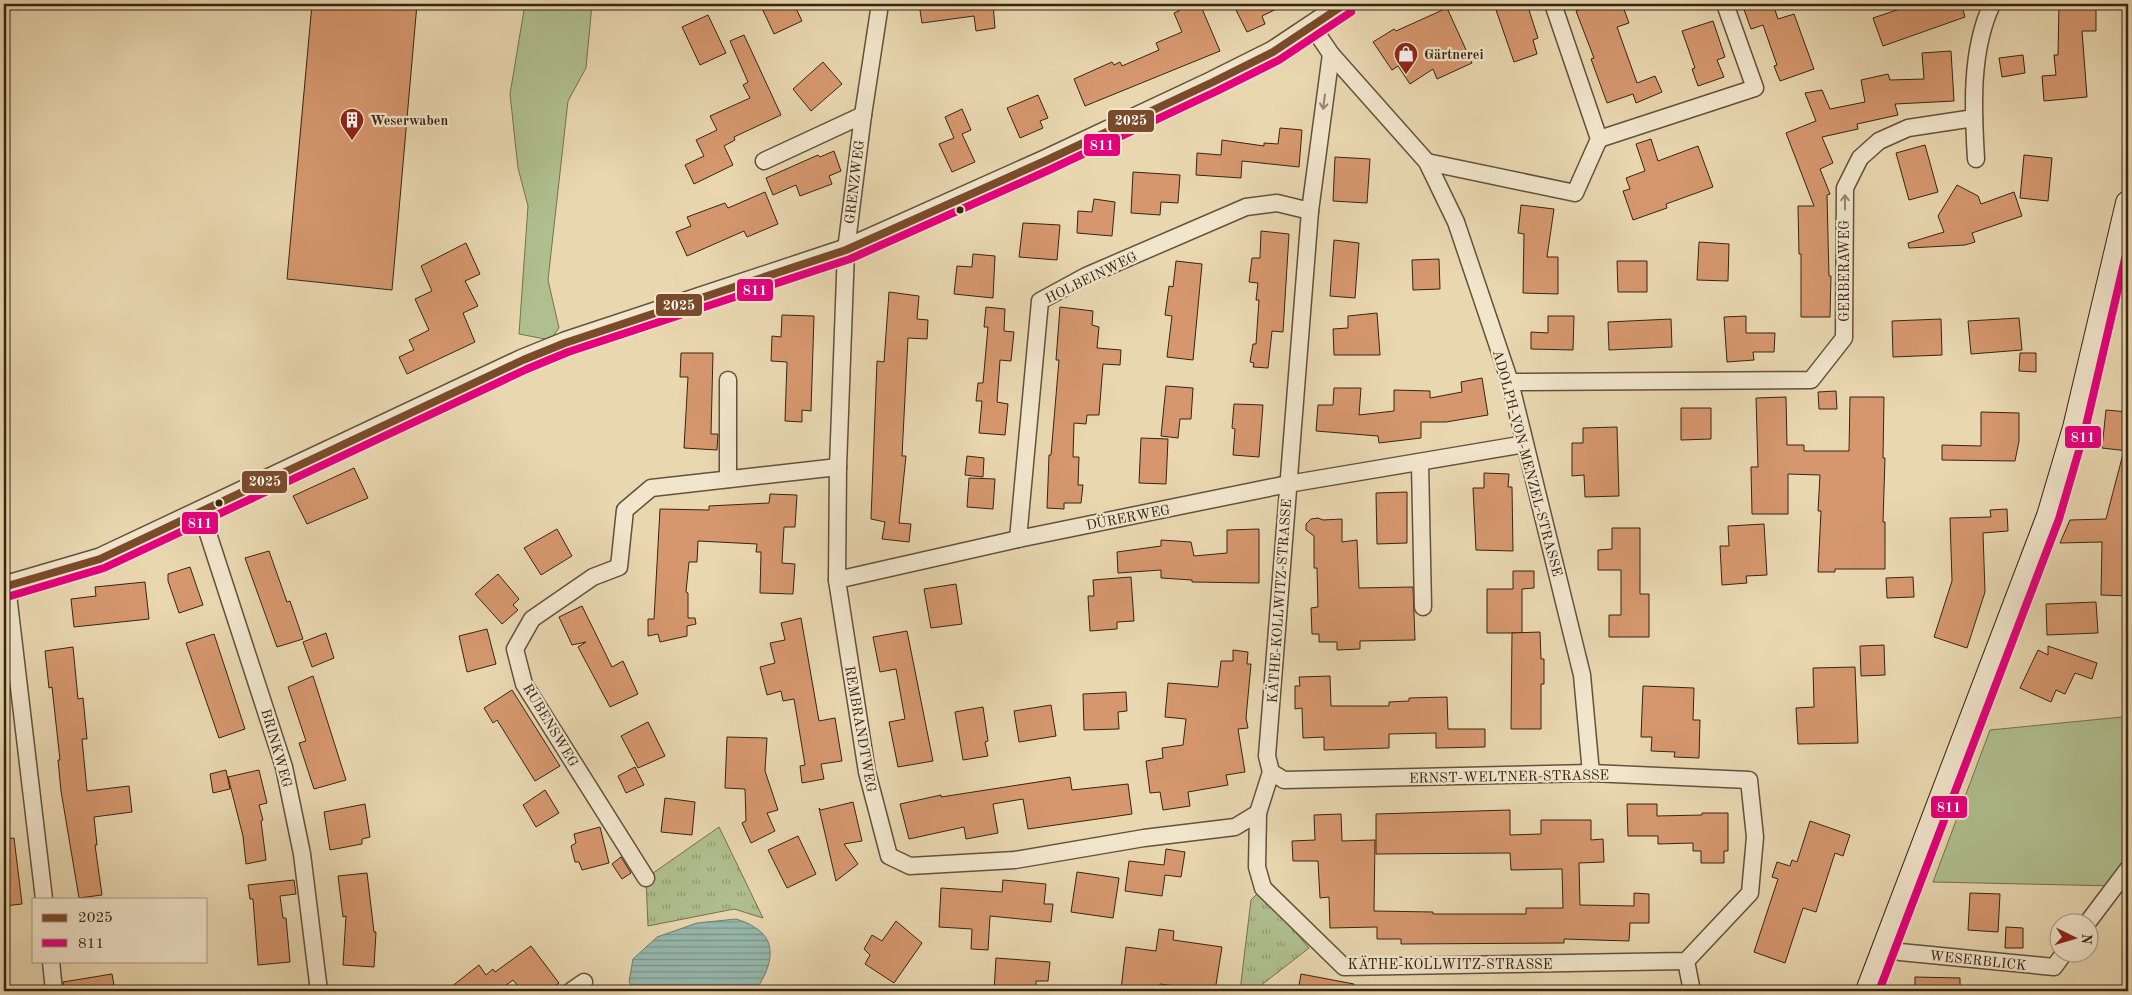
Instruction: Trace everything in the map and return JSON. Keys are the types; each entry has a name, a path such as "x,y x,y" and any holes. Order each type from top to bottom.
{"main road":[{"path":"1868,991 2049,516 2075,428 2128,203"}],"street":[{"name":"GRENZWEG","path":"846,250 862,115 880,4"},
{"path":"44,898 5,586 100,559 523,360 565,343 846,250 1045,161 1213,82 1273,52 1344,4"},
{"path":"1427,162 1575,193 1599,139 1553,4"},
{"path":"1599,139 1755,88 1725,4"},
{"path":"1976,159 1974,118 1976,58 1992,4"},
{"name":"ADOLPH-VON-MENZEL-STRASSE","path":"1312,26 1331,54 1427,162 1456,222 1510,382 1582,675 1591,773"},
{"path":"1288,484 1310,211 1331,54"},
{"name":"GRENZWEG","path":"764,161 862,115"},
{"name":"GERBERAWEG","path":"1510,382 1810,380 1844,338 1845,188 1860,158 1878,141 1908,128 1974,118"},
{"name":"HOLBEINWEG","path":"1018,539 1040,301 1086,276 1246,208 1277,203 1310,211"},
{"name":"REMBRANDTWEG","path":"846,250 838,466 837,580 867,772 889,856 910,866 1015,860 1144,838 1235,827 1258,813"},
{"path":"728,380 728,479"},
{"name":"DÜRERWEG","path":"837,580 1018,539 1288,484 1525,444"},
{"path":"1420,463 1423,607"},
{"name":"RUBENSWEG","path":"646,878 524,684 515,649 532,619 593,577 619,567 625,510 651,488 838,466"},
{"name":"KÄTHE-KOLLWITZ-STRASSE","path":"1288,484 1267,756 1271,772 1258,813 1258,867 1263,888 1344,968 1686,961"},
{"name":"BRINKWEG","path":"201,512 284,766 302,854 319,991"},
{"name":"ERNST-WELTNER-STRASSE","path":"1271,772 1284,780 1591,773 1749,780 1755,837 1750,893 1686,961"},
{"path":"1235,827 1257,843"},
{"path":"2096,912 2128,869"},
{"name":"WESERBLICK","path":"1885,947 1900,952 2054,967 2058,962"},
{"path":"1686,961 1692,991"},
{"path":"51,962 54,991"}],"green space":[{"path":"525,4 592,4 586,68 568,101 548,280 559,328 550,340 519,334 528,206 518,168 510,94"},
{"path":"2128,712 2128,869 2116,886 1933,882 1990,730 2122,717"},
{"path":"719,827 763,918 734,909 648,926 646,878"},
{"path":"1260,891 1309,948 1255,990 1240,991 1251,900"}],"water":[{"path":"736,919 750,924 762,933 768,941 770,958 768,966 755,991 634,991 629,982 633,959 657,937 697,923"}],"building":[{"name":"Weserwaben","path":"312,4 417,4 392,290 287,279"},
{"path":"760,4 794,4 802,21 774,34"},
{"path":"919,4 993,4 995,28 976,31 974,16 922,23"},
{"path":"1176,4 1200,4 1220,51 1085,106 1074,79 1112,62 1114,65 1120,62 1122,66 1159,50 1156,43 1182,32 1174,13 1179,11"},
{"path":"1233,4 1287,4 1262,16 1265,24 1247,32"},
{"path":"1506,4 1527,4 1538,38 1533,40 1537,54 1514,62 1495,7"},
{"path":"1595,4 1622,4 1629,23 1617,27 1637,83 1655,76 1662,92 1636,103 1633,94 1607,103 1591,59 1594,58 1576,11"},
{"path":"1742,4 1773,4 1778,19 1794,14 1814,69 1780,81 1774,66 1777,65 1763,25 1751,29"},
{"path":"1915,4 1961,4 1965,17 1883,46 1873,18"},
{"path":"2059,4 2096,4 2096,31 2082,31 2087,97 2044,101 2042,76 2056,75 2054,55 2058,55"},
{"path":"1447,8 1472,63 1437,79 1433,69 1410,84 1398,66 1392,70 1373,42 1394,29 1396,31"},
{"path":"708,15 726,53 700,65 682,27"},
{"path":"1713,21 1725,57 1717,60 1724,77 1698,86 1692,69 1695,68 1682,31"},
{"path":"744,35 781,115 734,137 735,140 724,146 733,165 694,184 685,165 704,156 696,140 717,130 710,116 750,98 743,85 748,82 730,41"},
{"path":"1951,51 1954,101 1895,104 1898,115 1857,124 1858,129 1822,137 1833,163 1820,169 1830,194 1827,195 1829,276 1831,276 1830,317 1801,317 1801,254 1799,254 1798,206 1814,206 1786,133 1816,121 1805,93 1822,90 1830,109 1865,102 1861,80 1888,74 1890,80 1924,79 1922,53"},
{"path":"2023,55 2025,73 2002,77 1999,58"},
{"path":"823,62 842,84 811,111 793,89"},
{"path":"1038,95 1048,118 1040,121 1043,128 1020,138 1007,108"},
{"path":"962,109 971,130 962,134 975,162 952,172 939,144 954,138 945,117"},
{"path":"1280,128 1302,130 1299,167 1242,161 1241,178 1196,175 1197,153 1221,155 1222,140 1264,146 1264,143 1278,144"},
{"path":"1651,139 1658,161 1698,146 1713,187 1666,204 1667,208 1633,220 1623,191 1630,189 1626,178 1645,171 1636,144"},
{"path":"1925,145 1938,192 1909,200 1896,153"},
{"path":"834,151 841,171 829,176 832,184 800,196 796,185 773,195 766,178 818,155 820,157"},
{"path":"2024,155 2052,158 2048,201 2020,198"},
{"path":"1335,157 1370,159 1367,203 1333,201"},
{"path":"1133,172 1180,175 1178,203 1161,202 1160,215 1131,213"},
{"path":"1957,185 1978,196 1981,204 2014,192 2022,216 1972,233 1975,242 1965,245 1909,248 1908,243 1944,232 1938,216"},
{"path":"765,192 778,224 747,237 744,231 687,256 676,232 691,226 687,217 725,203 728,208"},
{"path":"1094,199 1115,202 1112,236 1077,233 1078,211 1092,212"},
{"path":"1521,205 1554,209 1547,257 1558,257 1558,294 1523,293 1524,234 1518,233"},
{"path":"1023,223 1060,225 1057,260 1019,257"},
{"path":"1261,231 1289,234 1283,332 1272,331 1268,368 1253,367 1254,363 1250,362 1253,344 1256,344 1259,300 1256,300 1258,283 1249,282 1252,258 1260,258"},
{"path":"1334,240 1359,243 1355,298 1330,296"},
{"path":"1699,242 1729,244 1728,281 1697,280"},
{"path":"466,243 480,274 465,281 478,306 463,313 475,342 407,374 399,357 414,350 409,340 429,330 415,299 432,291 421,266"},
{"path":"973,254 995,256 993,298 954,294 957,266 972,267"},
{"path":"1439,259 1440,289 1413,290 1412,260"},
{"path":"1176,261 1202,264 1193,360 1167,357 1172,316 1165,315 1169,286 1173,287"},
{"path":"1617,261 1647,261 1647,292 1618,292"},
{"path":"889,292 919,296 917,319 928,320 927,339 908,338 902,456 906,456 899,523 911,524 909,542 882,539 885,522 871,519 877,361 884,362"},
{"path":"986,307 1005,309 1004,331 1014,332 1011,361 1000,360 997,402 1008,404 1005,435 979,433 982,401 976,401 978,383 983,383 988,327 984,327"},
{"path":"1060,307 1093,311 1092,325 1099,327 1097,348 1121,350 1120,365 1103,364 1099,415 1087,415 1086,424 1074,423 1073,457 1079,457 1078,485 1083,485 1081,503 1064,503 1064,509 1047,508 1049,455 1051,455 1059,360 1056,360"},
{"path":"1377,313 1380,355 1334,355 1333,329 1348,328 1348,316"},
{"path":"782,315 814,316 811,411 802,410 802,422 785,421 787,362 771,361 772,336 781,337"},
{"path":"1548,316 1574,316 1573,350 1531,349 1531,332 1548,333"},
{"path":"1746,316 1746,333 1775,333 1774,352 1753,352 1754,360 1727,362 1724,317"},
{"path":"2019,318 2022,350 1971,354 1968,321"},
{"path":"1671,319 1672,347 1609,350 1608,322"},
{"path":"1941,319 1942,355 1893,357 1892,321"},
{"path":"681,353 713,353 711,434 718,434 717,450 684,448 688,377 680,377"},
{"path":"2020,353 2036,353 2036,372 2019,371"},
{"path":"1482,378 1488,415 1446,422 1421,422 1421,438 1379,443 1378,436 1316,431 1318,405 1333,405 1334,388 1361,388 1359,415 1394,411 1394,390 1430,391 1430,398 1462,392 1461,382"},
{"path":"1166,386 1193,388 1191,419 1180,419 1178,438 1161,436"},
{"path":"1836,391 1837,409 1819,409 1818,392"},
{"path":"1786,397 1787,445 1804,445 1804,451 1849,451 1850,397 1884,397 1883,522 1885,522 1885,569 1835,569 1835,572 1818,572 1821,511 1818,511 1820,475 1788,474 1788,514 1752,514 1751,467 1758,467 1756,398"},
{"path":"1234,404 1263,405 1259,457 1233,455 1235,429 1232,428"},
{"path":"1681,408 1711,408 1711,439 1681,440"},
{"path":"2106,410 2128,412 2128,451 2102,448"},
{"path":"1981,412 2019,413 2019,441 2015,461 1942,460 1942,445 1981,446"},
{"path":"1617,427 1619,496 1585,497 1584,475 1572,476 1572,443 1583,443 1583,428"},
{"path":"1141,438 1168,439 1166,484 1139,483"},
{"path":"2123,454 2128,455 2128,596 2101,595 2102,542 2060,543 2070,520 2106,519"},
{"path":"967,456 984,458 983,477 965,475"},
{"path":"354,468 368,498 307,524 293,496"},
{"path":"1484,473 1509,474 1508,487 1512,487 1513,551 1476,550 1473,488 1484,488"},
{"path":"969,478 995,479 993,509 967,507"},
{"path":"1407,492 1407,543 1377,544 1376,493"},
{"path":"770,494 797,495 795,527 784,527 782,563 795,564 793,594 760,593 761,552 756,552 757,544 698,541 697,562 689,562 686,592 688,593 688,618 695,618 696,624 687,626 687,636 660,642 658,634 648,636 648,619 654,619 660,509 709,510 709,506 769,503"},
{"path":"2007,509 2008,531 1983,533 1985,592 1967,648 1934,637 1952,581 1950,518 1991,517 1990,510"},
{"path":"1318,518 1323,520 1342,519 1342,542 1357,540 1359,588 1413,587 1415,640 1360,641 1360,649 1337,650 1337,642 1319,642 1319,634 1312,634 1311,608 1318,607 1317,568 1314,568 1314,536 1306,530 1306,524 1311,519"},
{"path":"1764,524 1767,575 1746,576 1747,583 1722,585 1720,546 1729,546 1728,526"},
{"path":"1612,528 1640,528 1640,594 1649,594 1649,637 1609,637 1609,615 1621,615 1621,570 1598,570 1598,550 1612,549"},
{"path":"557,529 572,556 541,575 524,548"},
{"path":"1259,529 1259,583 1192,582 1192,580 1161,578 1161,570 1118,573 1117,552 1161,546 1161,540 1191,542 1194,556 1227,553 1227,530"},
{"path":"269,551 287,602 290,601 303,639 277,647 245,558"},
{"path":"190,567 203,605 179,613 168,581 168,574"},
{"path":"1513,571 1534,571 1534,588 1522,589 1522,633 1487,633 1487,589 1513,589"},
{"path":"498,574 519,599 513,605 518,610 502,624 475,594"},
{"path":"1131,577 1134,621 1117,622 1117,629 1090,631 1088,596 1094,596 1093,580"},
{"path":"1913,577 1914,597 1887,598 1886,578"},
{"path":"145,582 149,619 74,627 71,599 96,596 95,587"},
{"path":"956,584 962,624 931,628 924,589"},
{"path":"2096,602 2098,633 2047,635 2046,604"},
{"path":"582,606 612,667 623,661 638,694 610,707 578,647 586,642 572,645 559,617"},
{"path":"801,618 819,721 835,718 842,761 821,764 824,779 802,783 800,766 805,765 794,699 783,701 781,691 767,695 760,667 775,663 770,643 785,640 781,623"},
{"path":"487,629 496,664 467,672 459,636"},
{"path":"907,631 933,761 898,767 889,722 905,719 896,669 880,672 873,637"},
{"path":"1540,632 1541,659 1544,659 1544,684 1541,684 1541,729 1511,729 1512,633"},
{"path":"326,633 334,658 312,667 303,642"},
{"path":"214,634 245,729 219,738 186,643"},
{"path":"1884,645 1885,675 1861,676 1860,646"},
{"path":"2048,646 2097,663 2092,679 2075,673 2065,694 2056,690 2051,702 2020,688 2038,650 2048,655"},
{"path":"73,647 78,699 83,698 87,739 82,739 87,791 129,786 132,812 94,817 97,845 95,845 102,895 79,898 61,791 58,760 60,760 52,687 49,688 45,651"},
{"path":"1233,650 1248,652 1247,664 1251,664 1246,718 1248,728 1238,729 1245,772 1226,775 1228,785 1188,792 1190,806 1163,810 1160,792 1150,793 1146,761 1163,758 1162,748 1183,745 1186,719 1165,717 1168,683 1218,687 1221,661 1233,661"},
{"path":"1855,667 1858,743 1798,744 1796,708 1814,707 1813,668"},
{"path":"313,676 346,780 314,789 299,743 306,741 288,687"},
{"path":"1330,676 1331,706 1389,706 1389,702 1409,701 1409,698 1447,697 1448,729 1485,729 1485,747 1436,748 1436,733 1389,734 1389,748 1324,750 1324,737 1303,738 1302,708 1295,709 1295,686 1300,686 1299,677"},
{"path":"1643,686 1694,688 1693,720 1700,720 1699,758 1674,757 1675,752 1651,751 1652,737 1641,737"},
{"path":"512,690 560,766 535,781 497,720 493,723 484,708"},
{"path":"1126,692 1127,711 1118,712 1119,729 1084,730 1083,694"},
{"path":"1051,705 1056,736 1019,742 1014,711"},
{"path":"983,707 988,741 985,742 988,756 963,760 955,712"},
{"path":"648,722 665,756 638,768 621,736"},
{"path":"727,737 767,738 765,771 778,810 767,813 775,831 751,843 742,823 746,821 745,789 725,788"},
{"path":"635,767 644,785 626,793 618,776"},
{"path":"226,770 230,789 213,793 210,774"},
{"path":"259,770 267,803 259,805 263,820 261,821 266,860 246,864 243,836 228,777"},
{"path":"1070,777 1072,790 1128,784 1132,814 1028,829 1023,799 993,804 998,833 966,839 964,827 909,839 900,804 941,795 941,797"},
{"path":"545,790 559,813 536,827 523,805"},
{"path":"665,798 695,802 692,835 661,832"},
{"path":"853,802 862,841 844,844 858,864 836,881 819,808 821,810"},
{"path":"365,804 370,837 362,839 362,844 330,850 324,812"},
{"path":"1627,804 1657,804 1657,816 1728,813 1728,851 1724,851 1724,863 1701,863 1701,851 1693,851 1693,843 1658,844 1658,836 1628,836"},
{"path":"1510,810 1510,835 1541,834 1541,820 1591,820 1591,840 1603,839 1604,862 1579,863 1580,905 1634,906 1634,893 1649,894 1649,923 1630,923 1629,941 1564,939 1564,943 1401,944 1401,939 1377,939 1377,927 1330,928 1329,897 1320,898 1318,861 1293,861 1292,841 1315,840 1314,815 1341,814 1342,841 1375,840 1374,911 1433,912 1433,914 1526,914 1526,908 1563,908 1562,869 1511,870 1510,853 1376,854 1376,814"},
{"path":"1810,821 1850,835 1843,856 1835,853 1816,912 1803,908 1785,963 1754,952 1778,879 1772,877 1777,862 1790,866 1792,860 1797,862"},
{"path":"600,827 609,863 582,870 579,862 575,862 571,846 576,843 574,834"},
{"path":"798,836 816,874 787,888 768,850"},
{"path":"14,838 22,904 4,906 4,839"},
{"path":"1166,849 1185,852 1181,877 1165,875 1162,896 1125,891 1129,861 1164,865"},
{"path":"621,857 631,873 622,879 612,864"},
{"path":"1077,872 1119,878 1113,918 1071,912"},
{"path":"367,873 374,932 376,932 374,967 343,965 346,916 343,917 338,876"},
{"path":"294,880 296,894 280,896 283,918 286,918 290,962 258,965 253,899 250,899 248,885"},
{"path":"1003,880 1046,884 1044,904 1053,904 1051,922 990,916 988,950 971,949 972,929 939,927 941,888 1002,892"},
{"path":"1970,893 2000,894 1998,932 1968,930"},
{"path":"896,921 922,943 894,983 865,964 870,955 864,949 872,935 882,941"},
{"path":"2006,927 2023,928 2023,948 2005,948"},
{"path":"1159,929 1174,931 1173,940 1222,947 1215,991 1160,984 1159,991 1121,989 1126,947 1156,951"},
{"path":"531,946 559,983 547,991 522,991 513,980 498,991 446,991 479,965 486,975 493,969 495,972"},
{"path":"996,958 1050,962 1048,981 1036,981 1036,991 994,991"},
{"path":"112,974 115,991 64,991 63,982"},
{"path":"1301,974 1354,984 1353,991 1298,991"},
{"path":"1915,977 1960,978 1960,991 1915,991"}],"transit line":[{"name":"2025","path":"4,587 100,559 523,360 565,343 846,250 1045,161 1213,82 1273,52 1345,4"},
{"name":"811","path":"7,597 104,568 527,369 568,352 850,259 1049,170 1217,91 1279,60 1351,12"},
{"name":"811","path":"1879,991 2059,519 2085,430 2128,246"}],"place":[{"name":"Gärtnerei","path":"1406,75"},
{"name":"Weserwaben","path":"352,141"}]}
